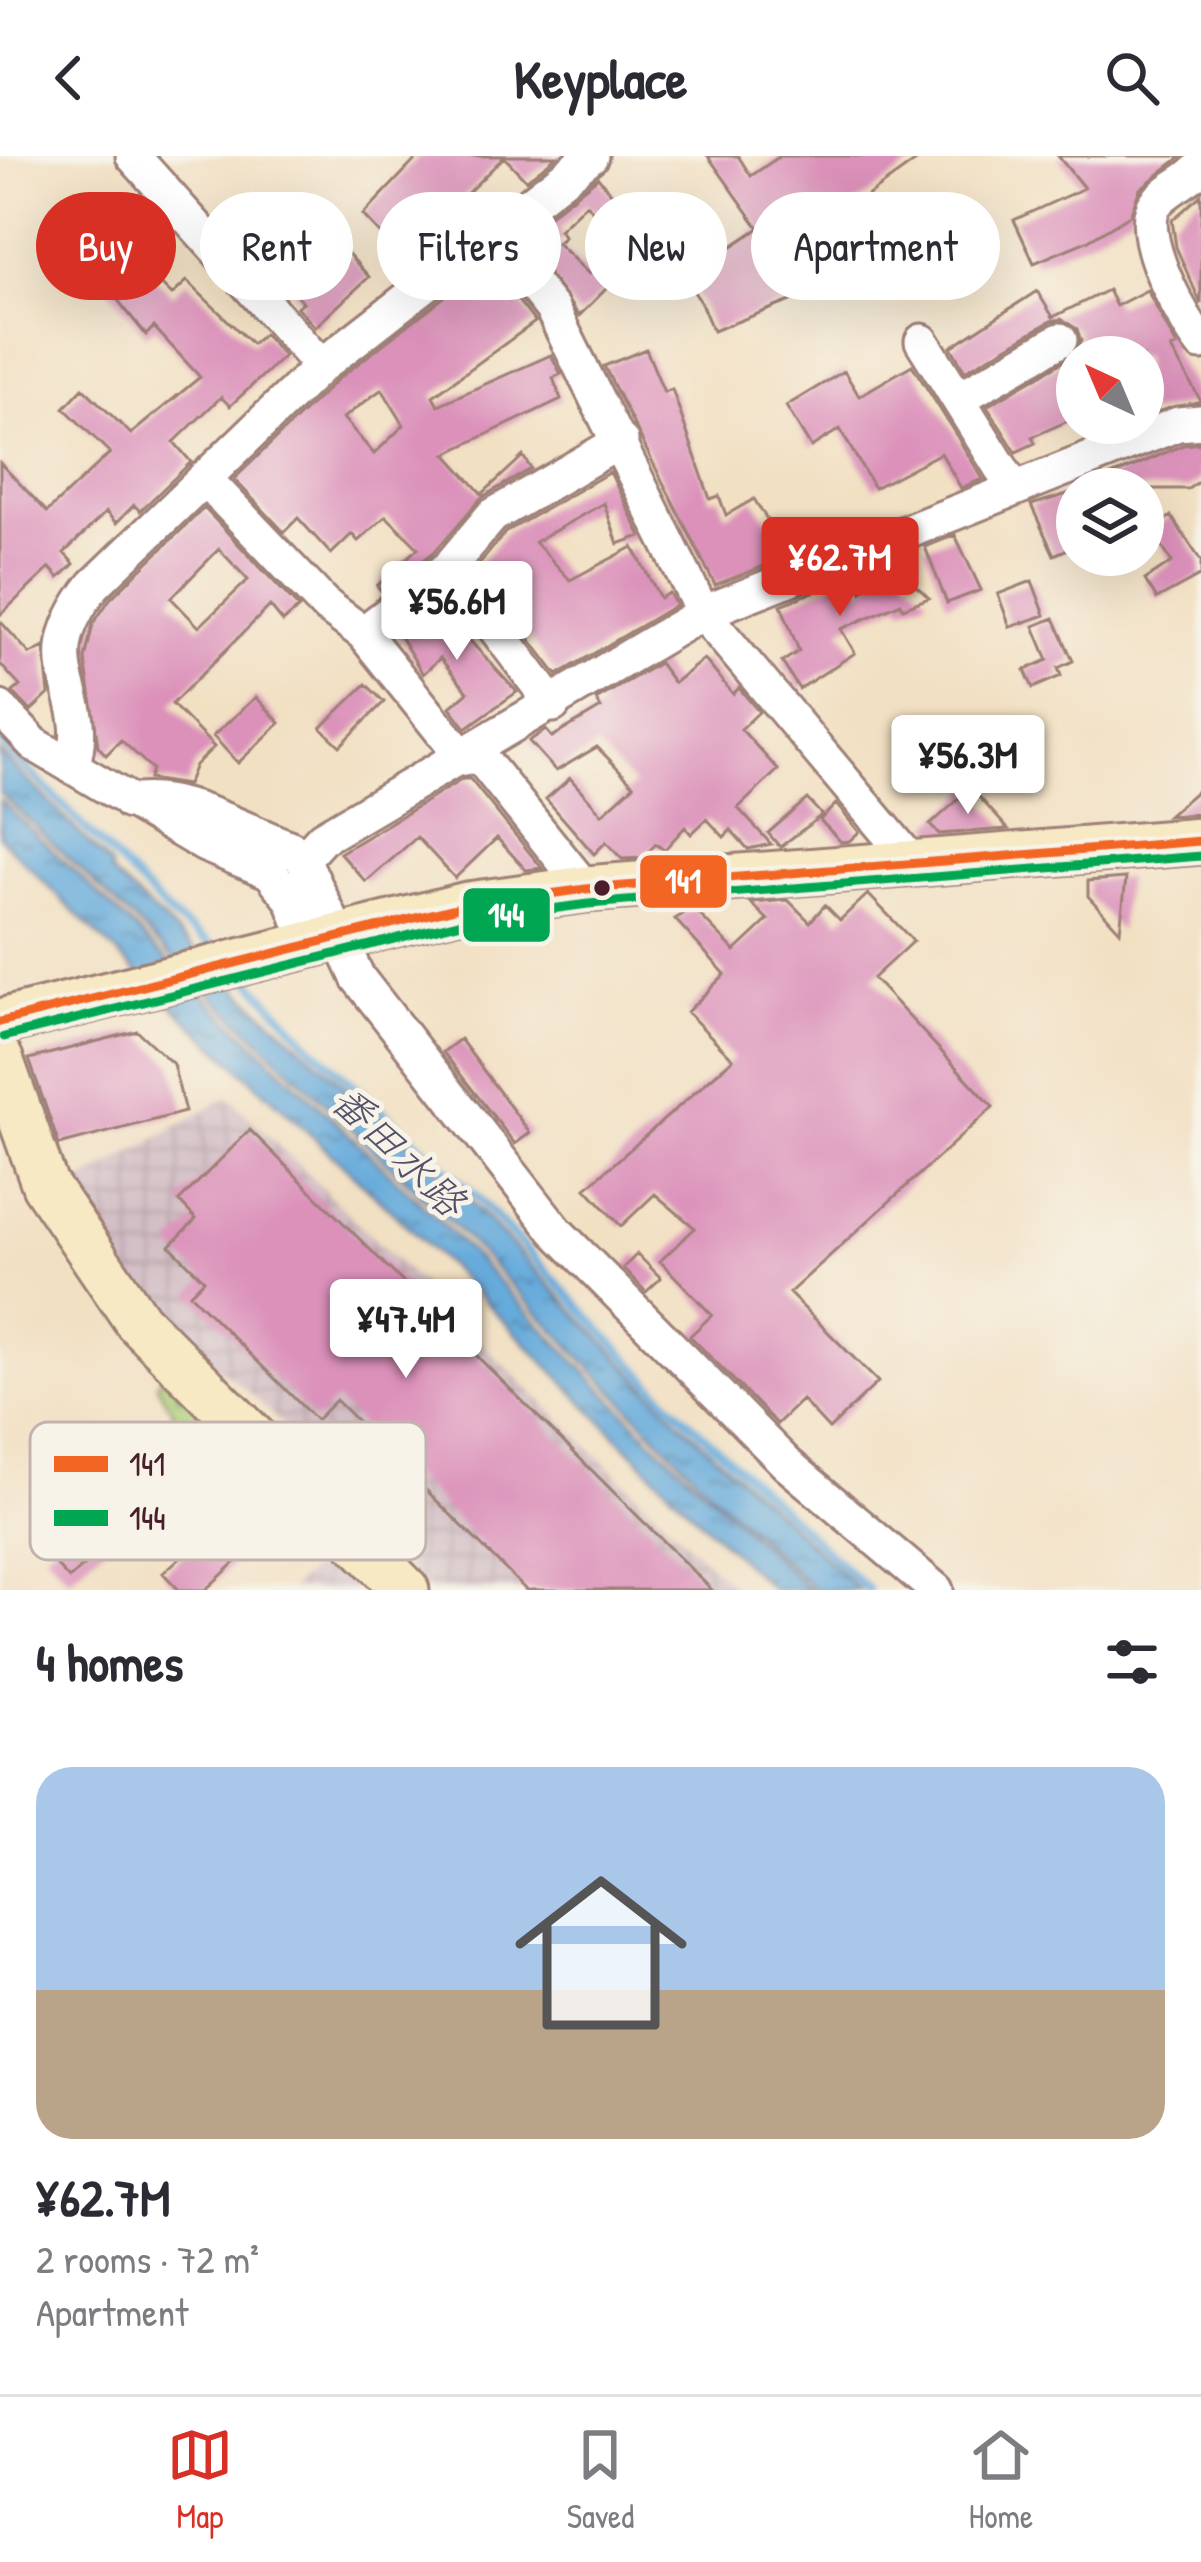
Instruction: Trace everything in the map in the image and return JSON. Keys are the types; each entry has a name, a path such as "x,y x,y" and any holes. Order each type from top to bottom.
{"main road":[{"path":"0,1022 467,905 586,889 1201,842"},
{"path":"0,1058 45,1185 138,1322 238,1422"},
{"path":"376,1560 406,1590"}],"street":[{"path":"134,156 321,366"},
{"path":"544,192 591,156"},
{"path":"1201,166 1154,204 1148,220 1149,241 1201,343"},
{"path":"72,767 79,745 61,646 67,619 122,555 321,366 405,300"},
{"path":"545,300 621,441 704,613 913,863"},
{"path":"922,340 1013,488"},
{"path":"958,399 1056,342"},
{"path":"303,859 322,838 704,613 1178,424 1201,422"},
{"path":"363,633 449,567 492,516 621,441"},
{"path":"204,478 324,604 363,633 586,889"},
{"path":"449,567 553,705"},
{"path":"0,708 34,744 129,802 205,845 270,872 556,1231 787,1464 936,1590"},
{"path":"129,802 149,798 173,803 291,848 303,859 323,939"}],"shaded area":[{"path":"228,1097 736,1590 428,1590 400,1560 426,1560 426,1422 279,1422 159,1320 69,1189"},
{"path":"323,1560 362,1560 391,1590 289,1590"}],"green space":[{"path":"161,1377 221,1422 172,1422 176,1418 157,1385"}],"water":[{"name":"番田水路","path":"0,752 111,866 111,873 463,1194 677,1419 859,1590 815,1590 711,1492 453,1225 0,793"},
{"path":"0,800 445,1226 648,1436 809,1590 773,1590 430,1248 105,942 0,837"}],"building":[{"path":"419,156 557,156 526,180 504,157 468,192 385,192"},
{"path":"708,156 738,156 751,176 780,156 923,156 873,192 751,192 751,217"},
{"path":"1058,156 1182,156 1140,189 1130,215 1087,241 1034,263 1014,220 1084,188"},
{"path":"598,177 610,192 585,192 585,205 561,228 561,206"},
{"path":"1201,195 1201,304 1176,247 1172,220"},
{"path":"377,200 377,230 363,215"},
{"path":"751,233 751,300 793,300 713,331 699,300 727,300 727,250"},
{"path":"561,247 585,270 585,300 595,300 579,316 561,291"},
{"path":"353,259 369,277 353,292"},
{"path":"187,281 200,294 200,300 207,300 252,344 264,334 284,356 230,406 221,397 174,442 191,462 140,511 134,505 116,523 106,512 64,553 74,564 59,578 50,568 0,615 0,463 47,512 110,453 64,408 83,388 131,434 200,377 154,327 146,335 118,300 176,300 176,291"},
{"path":"1108,290 1116,306 1147,290 1177,346 1171,349 1201,401 1164,410 1164,336 1079,336 1061,319 965,371 951,347 1037,291 1053,317"},
{"path":"344,300 315,327 297,307 303,302"},
{"path":"440,300 517,300 535,322 433,396 438,405 551,355 561,374 553,378 561,399 446,454 482,494 523,456 531,469 481,498 434,552 382,592 377,586 418,548 386,516 358,541 352,534 331,554 298,518 284,532 234,479 338,379","holes":["382,389 404,425 374,454 343,418"]},
{"path":"646,349 664,392 672,389 710,499 719,496 726,515 754,499 790,556 715,585 604,366"},
{"path":"912,365 983,479 961,488 941,453 874,488 840,429 811,447 786,406 844,371 859,396"},
{"path":"1056,366 1056,426 1032,437 1035,443 1016,452 987,406"},
{"path":"1201,443 1201,480 1188,489 1164,489 1164,468 1130,468 1183,445"},
{"path":"610,472 641,536 618,544 604,503 535,542 570,580 633,547 660,598 669,593 676,605 557,675 476,568 506,532"},
{"path":"1056,497 1056,554 1054,555 1031,505"},
{"path":"204,508 299,608 283,622 270,606 172,704 214,747 195,765 187,785 149,779 152,769 121,740 106,755 98,746 85,659 93,624 110,599","holes":["219,549 248,580 199,627 171,598"]},
{"path":"1171,516 1201,561 1201,575 1157,599 1145,580 1164,576 1164,567 1172,562 1164,550 1164,521"},
{"path":"955,535 981,590 947,603 925,547"},
{"path":"890,561 929,598 903,608 901,603 841,629 855,653 799,689 782,662 799,651 781,605 855,575 862,591"},
{"path":"1032,581 1045,615 1010,627 998,594"},
{"path":"445,597 437,605 517,692 466,728 450,707 468,692 440,658 423,674 398,633"},
{"path":"1054,618 1073,661 1058,668 1061,676 1033,688 1025,670 1048,660 1034,626"},
{"path":"0,621 30,654 44,647 49,694 31,711 13,692 20,686 0,664"},
{"path":"704,659 733,694 739,688 759,712 741,729 778,770 738,808 771,844 748,849 731,830 724,837 707,819 691,834 685,827 664,850 656,844 642,858 622,859 606,842 594,854 546,799 570,778 602,814 634,785 597,747 556,771 529,741 546,730 552,737 601,708 596,700 659,663 674,683"},
{"path":"366,684 384,702 340,746 321,728"},
{"path":"256,697 280,723 238,763 213,736"},
{"path":"470,779 542,868 526,870 497,838 455,878 417,837 366,882 340,853"},
{"path":"1201,787 1201,814 1168,816"},
{"path":"971,788 1008,829 939,834 930,825"},
{"path":"807,799 822,815 780,847 768,833"},
{"path":"836,804 859,832 849,841 841,842 820,820"},
{"path":"1126,878 1120,931 1088,896 1088,881"},
{"path":"868,894 913,941 873,978 993,1107 789,1293 878,1382 829,1429 802,1400 777,1424 690,1336 712,1315 660,1261 695,1228 655,1194 621,1226 586,1188 733,1059 687,1012 725,974 675,919 693,908 735,951 768,920 751,903 788,900 810,922 825,905 840,920"},
{"path":"137,1031 173,1064 185,1112 59,1145 29,1059"},
{"path":"460,1039 530,1133 515,1144 443,1052"},
{"path":"250,1130 712,1590 526,1590 426,1490 426,1422 358,1422 336,1400 316,1420 190,1294 204,1280 170,1246 196,1219 179,1201"},
{"path":"637,1254 661,1278 646,1292 623,1268"},
{"path":"51,1560 90,1560 69,1579"},
{"path":"177,1560 238,1560 205,1590 179,1590 163,1573"}],"waterway":[{"path":"0,741 171,916 220,951"},
{"name":"番田水路","path":"248,978 310,1045 477,1197 668,1401 868,1590"}],"transit line":[{"name":"141","path":"0,1022 467,905 586,889 1201,841"},
{"name":"144","path":"4,1037 470,920 588,904 1201,856"}]}
